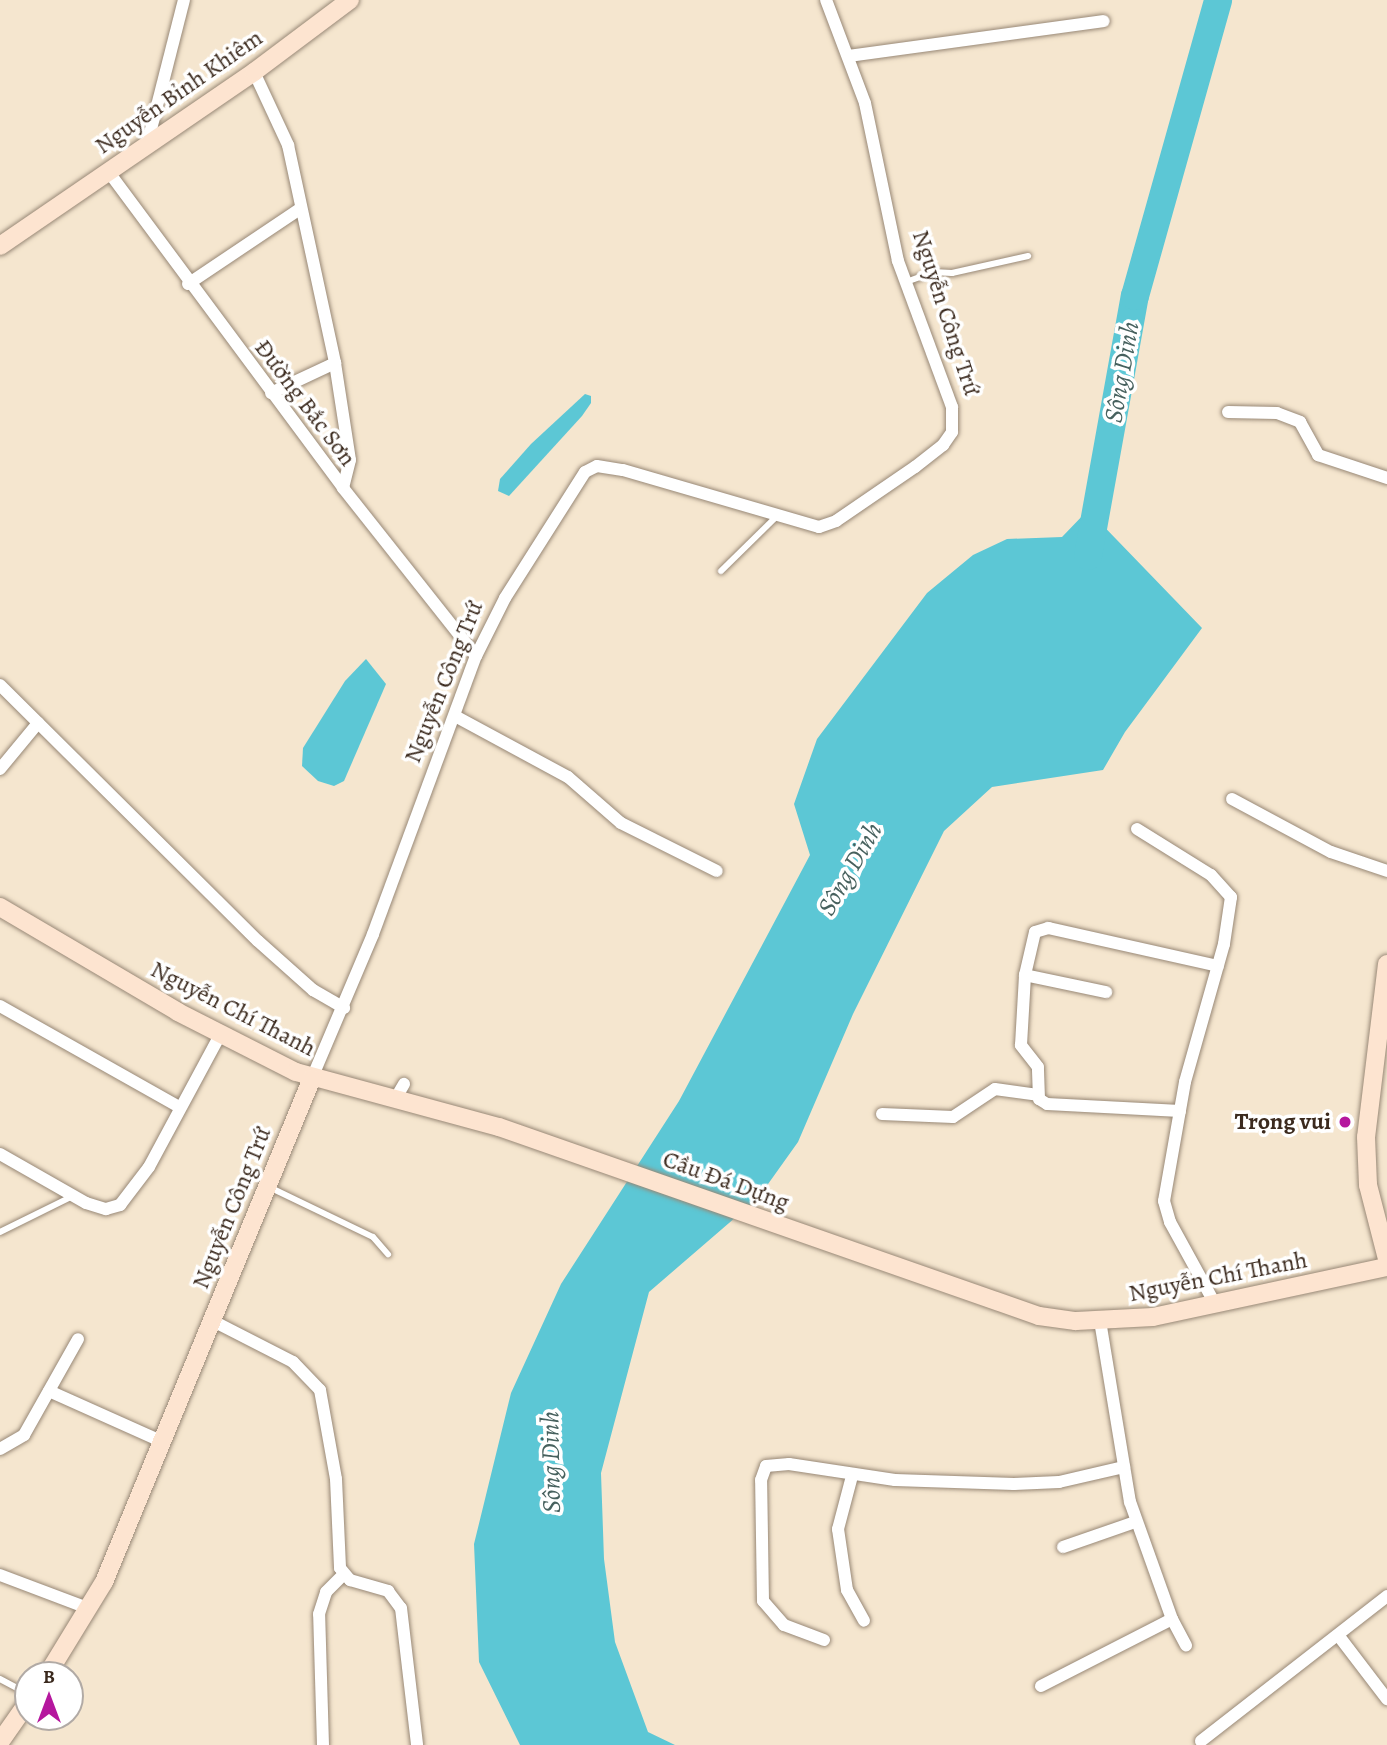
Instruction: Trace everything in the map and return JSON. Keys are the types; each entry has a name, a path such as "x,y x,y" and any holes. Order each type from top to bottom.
{"main road":[{"name":"Nguyễn Bỉnh Khiêm","path":"0,246 254,72 343,2"},
{"name":"Nguyễn Chí Thanh","path":"0,907 220,1035 312,1078 401,1090 499,1127"},
{"path":"1387,964 1366,1137 1368,1185 1387,1259"},
{"name":"Nguyễn Công Trứ","path":"56,1661 90,1609 213,1321 312,1078"},
{"name":"Cầu Đá Dựng","path":"499,1127 937,1282"},
{"name":"Nguyễn Chí Thanh","path":"937,1282 1039,1316 1100,1321 1153,1317 1387,1267"},
{"path":"0,1742 14,1722"}],"street":[{"path":"147,145 184,0"},
{"name":"Nguyễn Công Trứ","path":"312,1078 344,1008 476,656 564,500 590,468 623,470 813,526 828,525 915,467 948,438 953,424 952,407 904,282 867,111 849,56 826,0"},
{"path":"849,56 1104,21"},
{"path":"254,72 288,145 335,363 349,433 349,473 343,488"},
{"name":"Đường Bắc Sơn","path":"107,171 188,284 343,488 476,656"},
{"path":"188,284 301,208"},
{"path":"271,393 335,363"},
{"path":"1228,412 1278,413 1300,422 1318,455 1387,478"},
{"path":"0,684 267,949 313,990 344,1008"},
{"path":"455,716 568,777 621,823 717,871"},
{"path":"0,769 38,723"},
{"path":"1233,799 1331,852 1387,871"},
{"path":"1137,829 1211,875 1228,891 1233,905 1181,1111 1166,1189 1166,1212 1215,1304"},
{"path":"1038,1095 1038,1067 1021,1045 1025,975 1035,932 1042,927 1218,966"},
{"path":"1025,975 1106,992"},
{"path":"0,1006 179,1107"},
{"path":"0,1154 73,1196 106,1209 127,1199 220,1035"},
{"path":"882,1114 953,1117 995,1089 1038,1095 1047,1104 1181,1111"},
{"path":"213,1321 293,1362 320,1390 336,1479 343,1575 326,1592 319,1614 323,1745"},
{"path":"1100,1321 1135,1522 1172,1619 1186,1645"},
{"path":"0,1449 19,1441 78,1339"},
{"path":"49,1391 160,1441"},
{"path":"824,1640 784,1625 763,1601 762,1474 766,1466 778,1463 852,1476 1014,1484 1059,1482 1124,1467"},
{"path":"852,1476 840,1506 838,1537 847,1590 864,1621"},
{"path":"1063,1547 1135,1522"},
{"path":"0,1575 90,1609"},
{"path":"343,1575 388,1591 401,1608 417,1745"},
{"path":"1201,1741 1387,1596"},
{"path":"1041,1686 1172,1619"},
{"path":"1338,1634 1387,1699"}],"lane":[{"path":"904,282 933,272 952,273 1028,256"},
{"path":"721,571 778,515"},
{"path":"267,1186 373,1237 388,1254"},
{"path":"0,1232 73,1196"}],"water":[{"path":"585,394 591,396 591,403 582,416 509,496 498,491 500,479 531,444"},
{"path":"1088,510 1202,628 1125,732 1103,770 992,787 944,831 853,1014 798,1142 758,1198 649,1292 601,1473 604,1559 615,1642 648,1732 675,1745 520,1745 479,1662 474,1544 511,1393 561,1284 679,1101 810,855 794,804 817,739 927,593 973,555 1007,539 1062,537"},
{"path":"366,659 386,684 344,781 334,786 318,781 302,766 303,748 345,681"}],"waterway":[{"name":"Sông Dinh","path":"1088,556 1135,296 1218,0"}],"place":[{"name":"Trọng vui","path":"1345,1122"}]}
